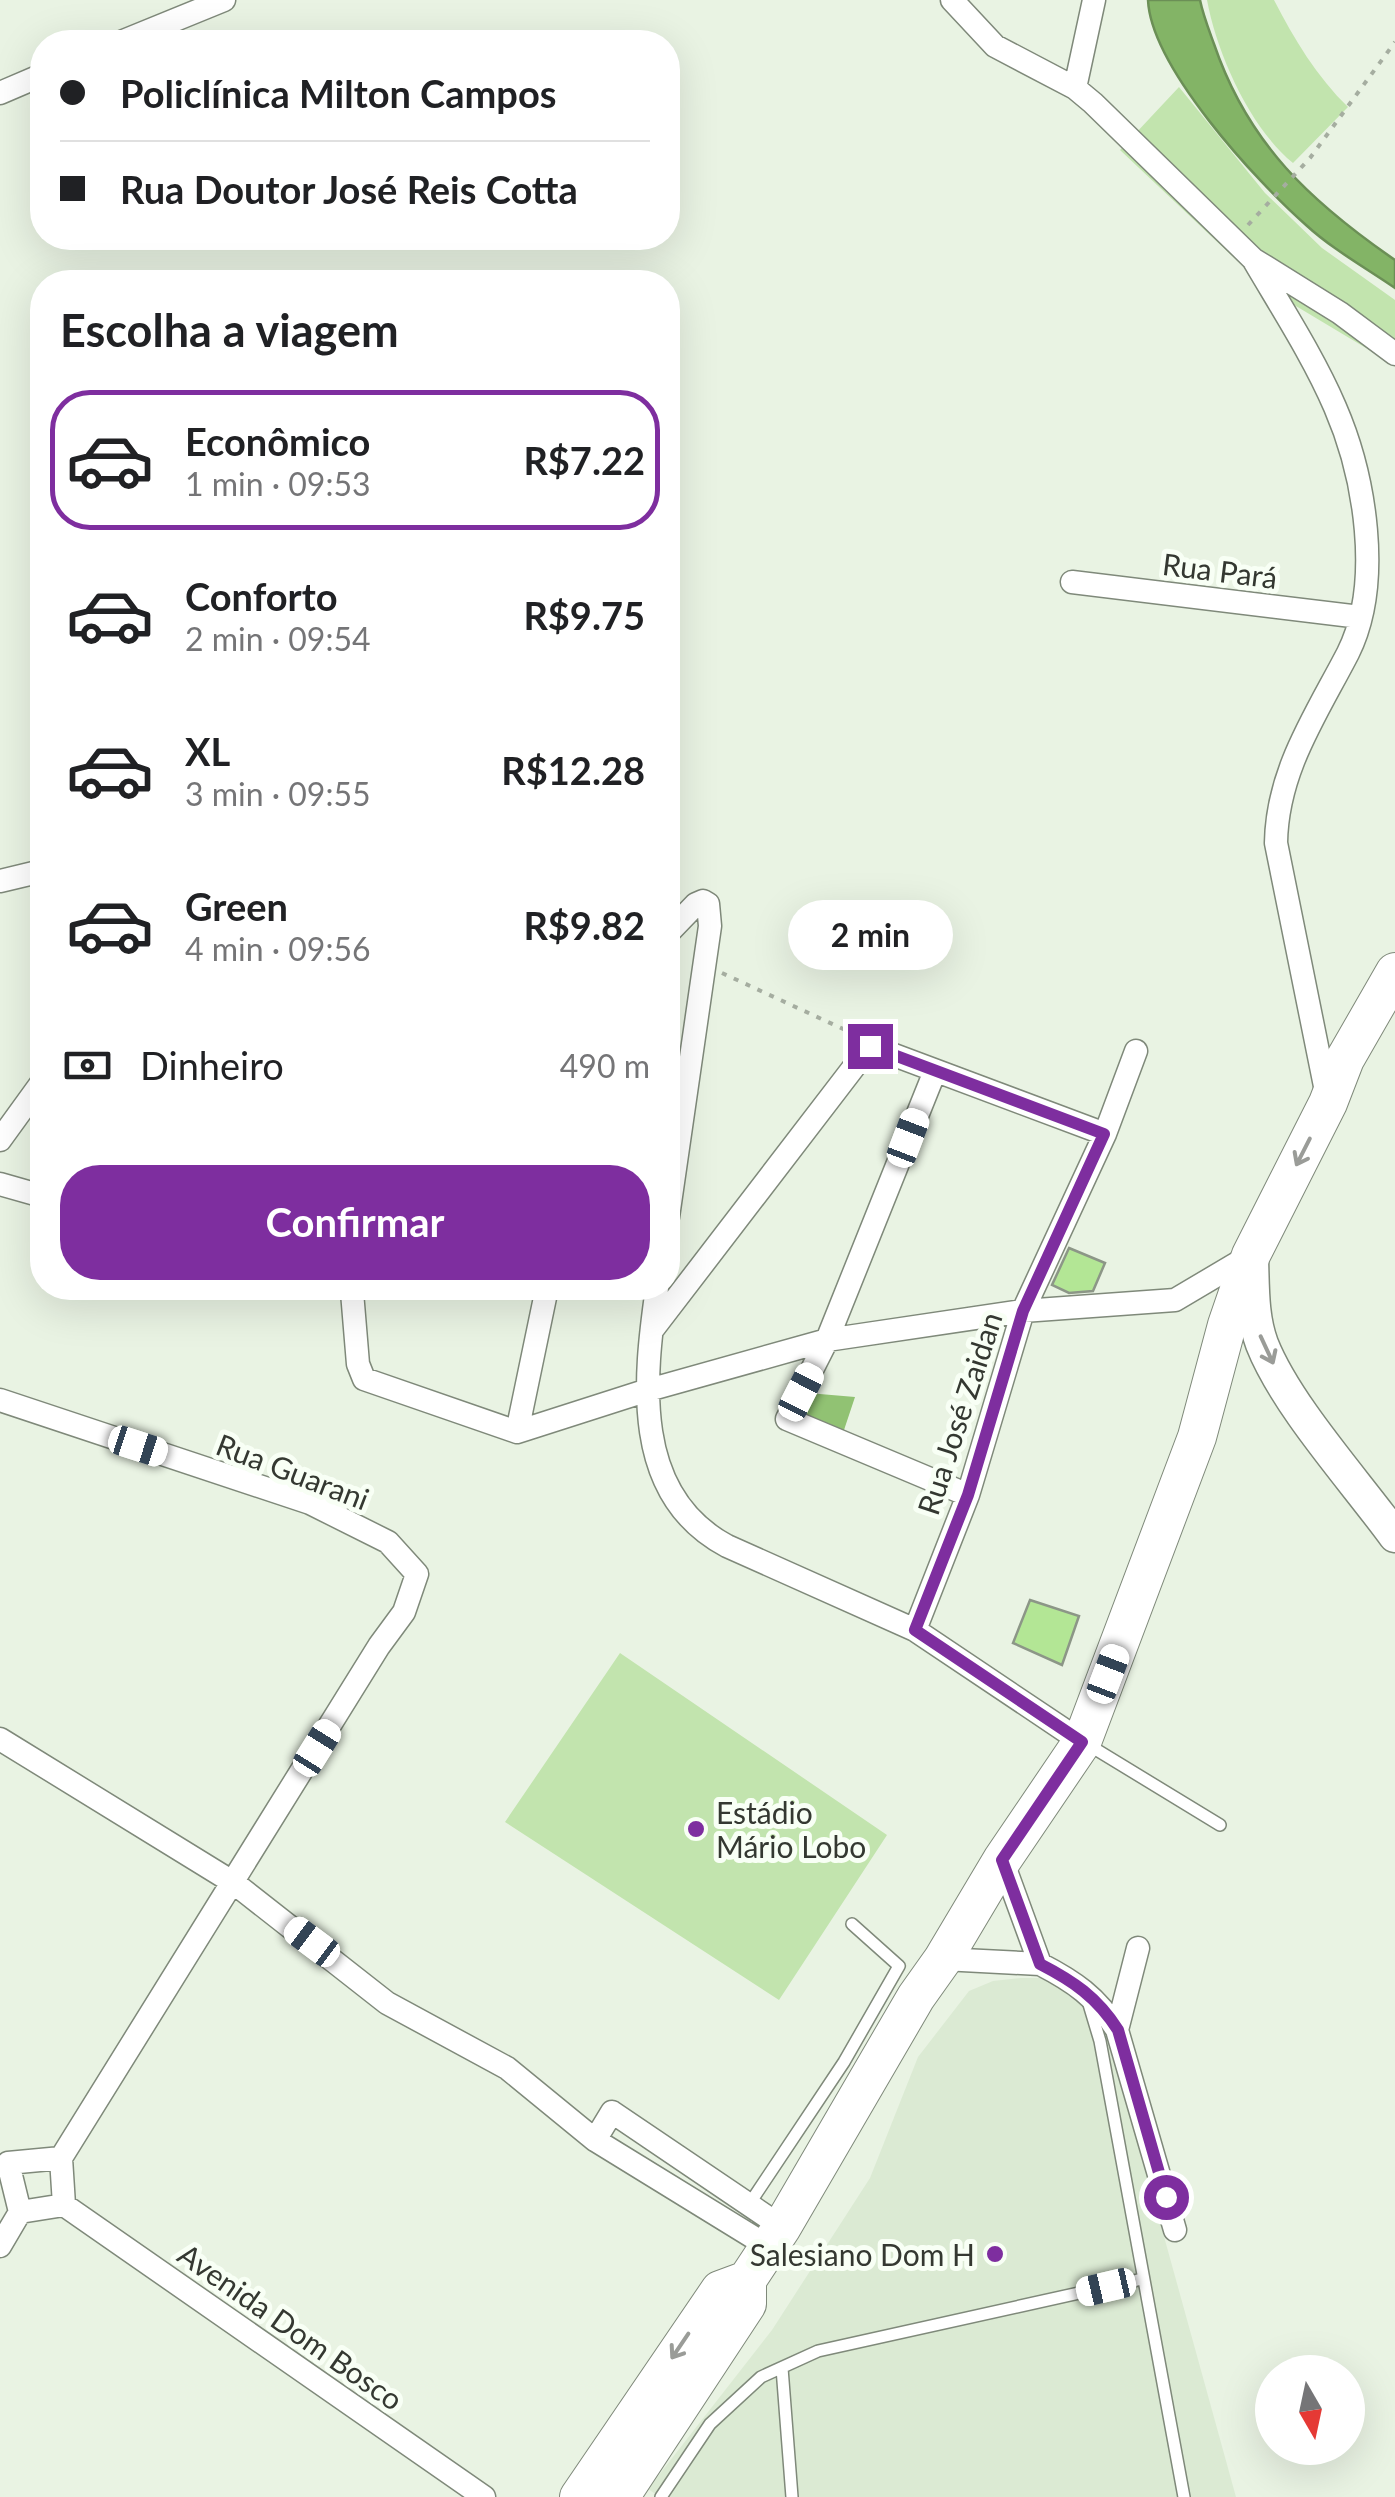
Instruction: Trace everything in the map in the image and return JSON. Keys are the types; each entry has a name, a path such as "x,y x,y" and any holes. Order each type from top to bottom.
{"main road":[{"path":"620,2497 747,2304 747,2280 916,1997 1082,1742 1196,1438 1227,1324 1251,1255 1328,1103 1345,1059 1395,972"},
{"path":"1251,1255 1255,1319 1263,1346 1290,1394 1395,1536"},
{"path":"579,2497 720,2290 747,2280"}],"street":[{"path":"151,30 224,0"},
{"path":"952,0 995,46 1075,88 1253,259 1340,313 1395,354"},
{"path":"1075,88 1094,0"},
{"path":"0,93 30,80"},
{"path":"1253,259 1336,407 1357,476 1368,536 1364,600 1350,648 1298,744 1276,813 1276,844 1328,1103"},
{"name":"Rua Pará","path":"1072,582 1360,617"},
{"path":"0,881 30,874"},
{"path":"680,921 696,904 708,904 710,926 680,1136"},
{"path":"680,1294 870,1046 1104,1134"},
{"name":"Rua José Zaidan","path":"915,1630 968,1495 1023,1311 1104,1134 1136,1051"},
{"path":"934,1071 827,1340 787,1419 968,1495"},
{"path":"0,1140 9,1116 30,1094"},
{"path":"0,1184 30,1193"},
{"path":"353,1300 358,1364 364,1378 517,1432 827,1340 1023,1311 1175,1300 1251,1255"},
{"path":"517,1432 544,1300"},
{"path":"655,1300 646,1391 651,1429 672,1494 685,1516 704,1534 915,1630 1082,1742"},
{"path":"650,1333 675,1300"},
{"name":"Rua Guarani","path":"0,1400 310,1503 388,1542 417,1574 404,1612 234,1883"},
{"path":"0,1739 234,1883 387,2003 506,2068 595,2140 776,2237"},
{"path":"1002,1860 1040,1964"},
{"path":"20,2212 64,2205 61,2158 234,1883"},
{"path":"1118,2030 1138,1948"},
{"path":"943,1958 1040,1964 1103,2006 1118,2030 1175,2230"},
{"path":"595,2140 612,2112 748,2206 776,2237"},
{"path":"0,2246 20,2212 4,2161 61,2158"},
{"name":"Avenida Dom Bosco","path":"64,2205 484,2497"}],"lane":[{"path":"1082,1742 1220,1825"},
{"path":"748,2206 844,2062 899,1966 852,1924"},
{"path":"1084,1990 1100,2041 1182,2497"},
{"path":"662,2497 710,2424 761,2377 818,2351 1142,2279"},
{"path":"782,2368 792,2497"}],"path":[{"path":"1235,241 1310,158 1395,42"},
{"path":"705,964 849,1030 870,1046"}],"shaded area":[{"path":"1148,0 1200,0 1228,80 1264,141 1310,193 1395,260 1395,288 1316,234 1235,152 1186,89 1167,57"},
{"path":"1207,0 1274,0 1307,57 1348,107 1293,163 1263,130 1238,89"},
{"path":"1179,87 1265,193 1322,248 1395,300 1395,357 1391,363 1266,288 1120,150"},
{"path":"808,1393 855,1397 843,1433 796,1418"},
{"name":"Estádio Mário Lobo","path":"620,1653 887,1835 779,2000 505,1822"},
{"name":"Salesiano Dom H","path":"1056,1978 1105,2023 1236,2497 660,2497 648,2489 772,2330 870,2178 918,2057 969,1991 993,1981"}],"building":[{"path":"1069,1248 1105,1263 1093,1291 1069,1293 1052,1285"},
{"path":"1030,1600 1079,1616 1062,1665 1013,1643"}],"place":[{"name":"Estádio Mário Lobo","path":"696,1829"},
{"name":"Salesiano Dom H","path":"995,2254"}],"route":[{"path":"870,1046 1104,1134 1023,1311 968,1495 915,1630 1082,1742 1002,1860 1040,1964 1069,1979 1103,2006 1118,2030 1166,2197"}]}
